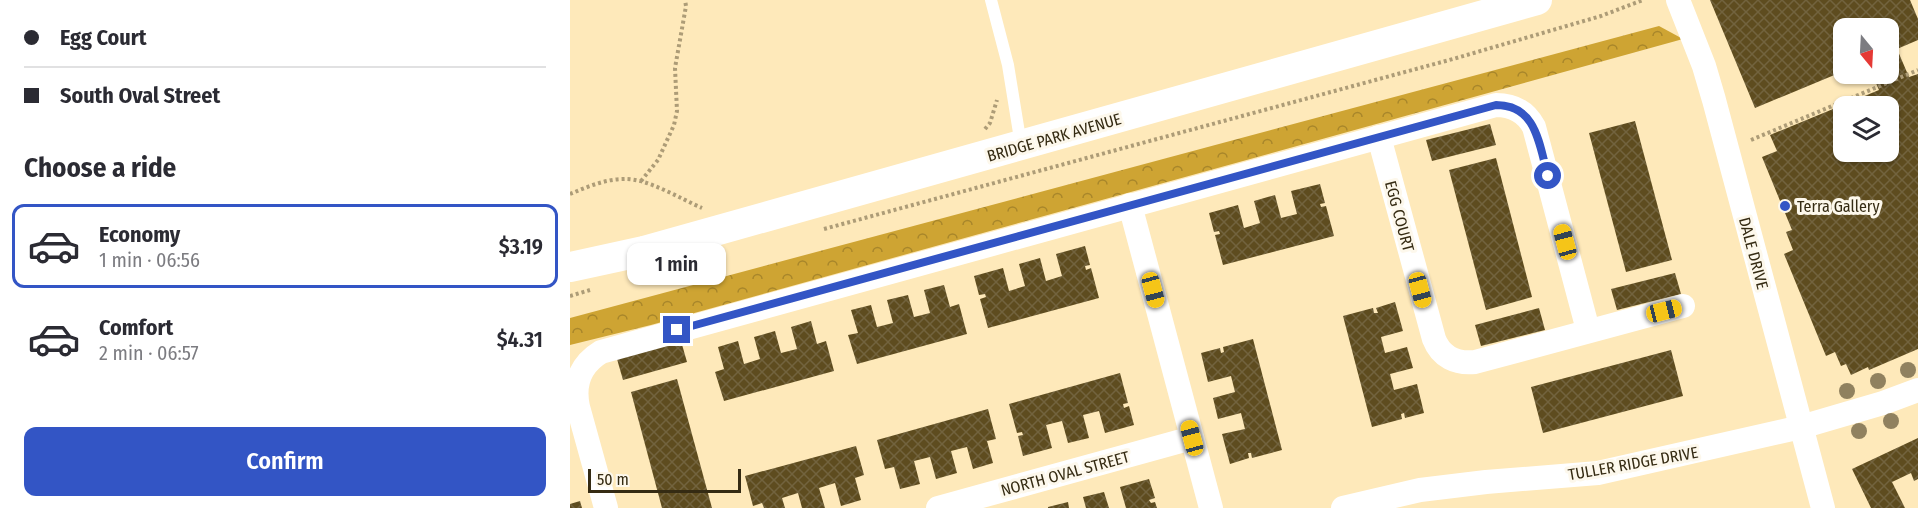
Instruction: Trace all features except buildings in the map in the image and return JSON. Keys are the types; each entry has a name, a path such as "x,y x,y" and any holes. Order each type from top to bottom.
{"street":[{"name":"BRIDGE PARK AVENUE","path":"570,267 644,251 1537,0"},
{"name":"DALE DRIVE","path":"1678,0 1704,66 1714,100 1823,508"},
{"path":"606,508 576,393 585,366 596,355 609,349 1496,105 1507,106 1523,113 1536,132 1588,330"},
{"name":"EGG COURT","path":"1379,137 1434,339 1443,353 1458,362 1475,362 1683,306"},
{"path":"1131,205 1211,508"},
{"name":"TULLER RIDGE DRIVE","path":"1342,508 1420,490 1598,473 1801,427 1883,403 1918,390"},
{"name":"NORTH OVAL STREET","path":"938,508 1192,438"}],"lane":[{"path":"991,0 1010,78 1022,146"}],"path":[{"path":"641,182 665,147 677,111 675,68 686,6 685,0"},
{"path":"823,229 1453,59 1601,16 1643,0"},
{"path":"1751,140 1918,70"},
{"path":"978,136 990,123 1000,86 1010,78"},
{"path":"570,194 611,180 626,178 641,182 704,209"},
{"path":"570,296 592,290"}],"green space":[{"path":"1659,26 1683,39 651,325 570,345 570,318"}],"place":[{"name":"Terra Gallery","path":"1785,206"}],"route":[{"path":"677,330 1496,105 1518,110 1531,122 1548,176"}]}
